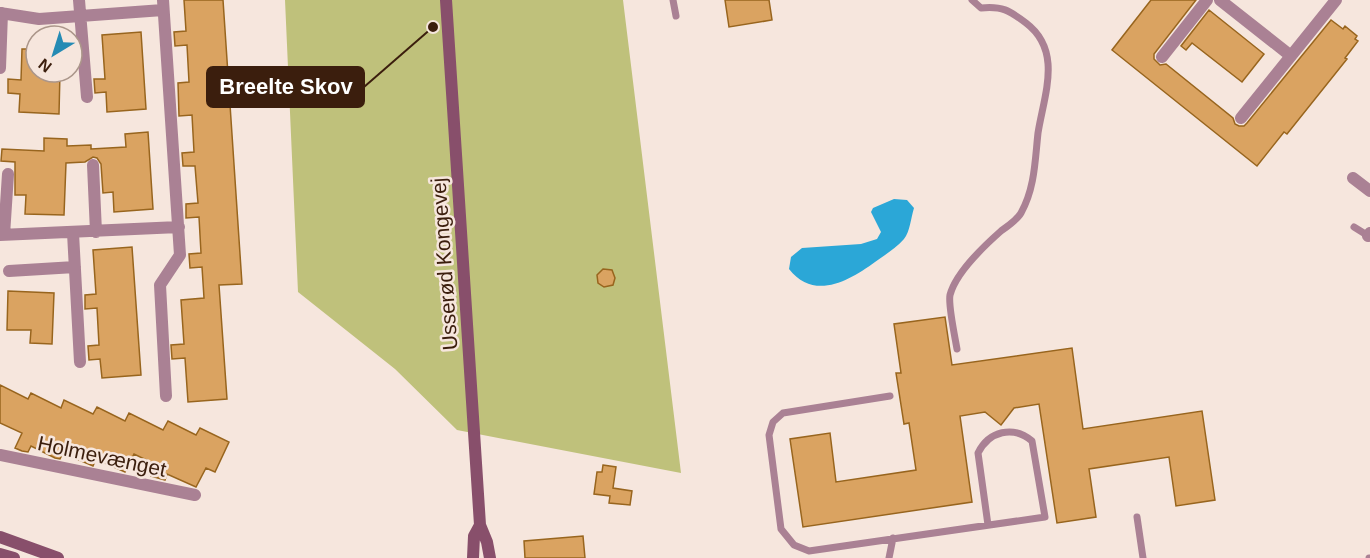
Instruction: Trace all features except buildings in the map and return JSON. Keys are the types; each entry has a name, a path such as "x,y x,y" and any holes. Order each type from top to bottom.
{"main road":[{"name":"Usserød Kongevej","path":"446,0 480,525 490,558"},
{"name":"Usserød Kongevej","path":"473,558 474,536 480,525"},
{"path":"0,537 58,558"},
{"path":"0,554 14,558"}],"street":[{"path":"79,0 87,97"},
{"path":"1162,57 1207,0"},
{"path":"1220,0 1291,57"},
{"path":"1242,118 1332,1"},
{"path":"0,68 1,13 39,19 81,17 163,5 180,255 160,285 166,396"},
{"path":"93,165 96,232"},
{"path":"8,174 2,235 179,227"},
{"path":"1353,178 1370,192"},
{"path":"73,233 80,363"},
{"path":"9,271 75,267"},
{"name":"Holmevænget","path":"0,455 195,495"}],"lane":[{"path":"673,0 676,16"},
{"path":"957,349 950,296 959,276 984,246 1020,215 1032,185 1049,73 1044,44 1038,32 1011,11 995,7 981,8 972,0"},
{"path":"1354,227 1369,235"},
{"path":"890,396 783,413 773,422 769,435 781,529 794,545 809,551 1045,517 1032,441 1014,431 992,435 983,443 978,453 988,525"},
{"path":"1137,517 1143,558"},
{"path":"889,558 893,538"}],"green space":[{"path":"285,0 623,0 681,473 457,430 395,369 298,292"}],"water":[{"path":"894,199 907,200 914,208 908,232 898,245 865,269 843,281 820,286 799,279 789,269 791,257 802,248 861,244 877,239 881,232 871,212 873,208"}],"place":[{"name":"Breelte Skov","path":"433,27"}]}
